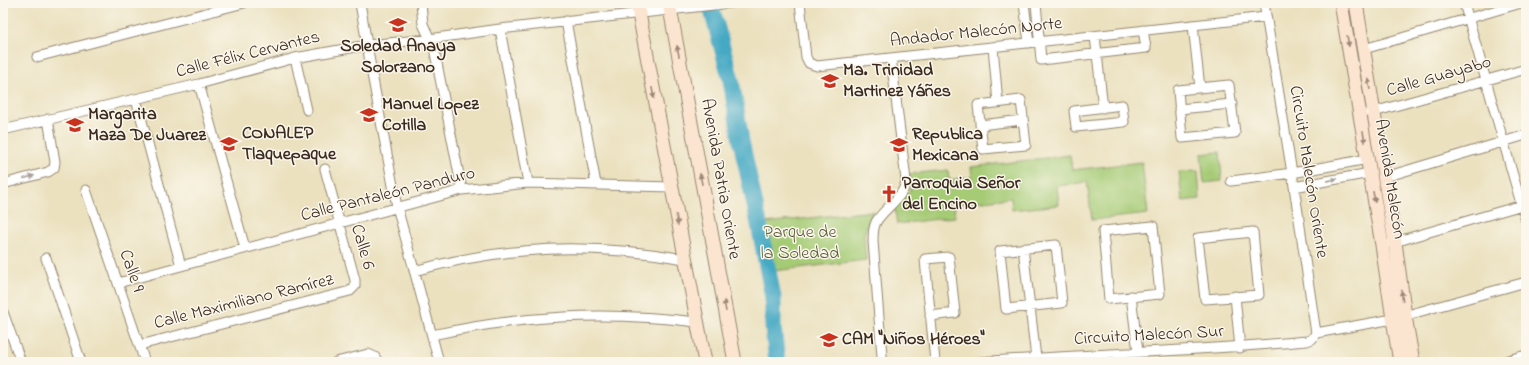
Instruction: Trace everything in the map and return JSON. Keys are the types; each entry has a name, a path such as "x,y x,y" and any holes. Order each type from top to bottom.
{"street":[{"path":"37,57 244,3"},
{"path":"360,3 397,207 439,362"},
{"path":"421,3 423,24 434,48 462,190"},
{"name":"Calle Félix Cervantes","path":"3,130 199,84 296,58 367,45 566,21 638,8 669,6 696,7 729,3"},
{"name":"Andador Malecón Norte","path":"800,3 806,57 809,63 817,66 1266,17"},
{"path":"1024,3 1029,43"},
{"path":"1036,3 1041,60 1146,48 1143,30"},
{"name":"Circuito Malecón Oriente","path":"1264,3 1316,333"},
{"name":"Avenida Malecón","path":"1341,3 1382,245 1399,318 1413,362"},
{"name":"Avenida Malecón","path":"1356,3 1395,242 1400,362"},
{"path":"1464,3 1503,142 1524,204 1526,221"},
{"path":"1364,49 1521,3"},
{"name":"Avenida Patria Oriente","path":"669,6 735,362"},
{"path":"638,8 705,362"},
{"path":"566,21 596,184"},
{"path":"1194,25 1200,88"},
{"path":"500,29 528,183"},
{"path":"1095,36 1103,108"},
{"path":"993,47 998,102"},
{"path":"296,58 307,110"},
{"path":"884,362 882,356 872,241 873,232 876,223 903,190 906,180 891,58"},
{"name":"Calle Guayabo","path":"1360,115 1526,69"},
{"path":"199,84 245,248"},
{"path":"1230,85 1235,133 1182,138 1178,90 1200,88 1230,85"},
{"path":"136,98 181,266"},
{"path":"1021,100 1026,145 983,149 978,105 998,102 1021,100"},
{"path":"1179,109 1232,104"},
{"path":"1122,105 1124,122 1076,127 1074,111 1103,108 1122,105"},
{"path":"3,184 48,172 54,168 55,162 48,119"},
{"path":"980,125 1023,120"},
{"path":"1385,177 1526,135"},
{"path":"1231,181 1292,173 1368,159"},
{"name":"Calle 6","path":"325,169 356,280 355,286"},
{"path":"1294,187 1370,173"},
{"name":"Calle Pantaleón Panduro","path":"118,283 462,190 528,183 671,187"},
{"name":"Calle 9","path":"86,190 145,362"},
{"path":"1382,245 1524,204"},
{"path":"1153,226 1160,294 1131,296 1109,298 1102,231 1153,226"},
{"path":"1253,232 1259,295 1235,296 1205,299 1198,238 1253,232"},
{"path":"1056,244 1062,303 1006,308 1000,251 1023,248 1056,244"},
{"path":"414,271 494,253 549,248 603,248 644,252 685,259"},
{"path":"1023,248 1036,358"},
{"path":"930,316 955,313 949,257 925,259 930,316 935,362"},
{"path":"46,258 81,362"},
{"name":"Circuito Malecón Sur","path":"979,362 1036,358 1108,358 1138,352 1240,348 1307,341 1312,339 1316,333 1399,318 1526,282"},
{"name":"Calle Maximiliano Ramírez","path":"140,345 350,291 355,286"},
{"path":"1131,296 1138,352"},
{"path":"1235,296 1240,348"},
{"path":"3,312 21,362"},
{"path":"432,336 493,323 555,316 626,316 697,322"},
{"path":"336,362 365,354 375,358"},
{"path":"1501,362 1526,355"}],"green space":[{"path":"1220,152 1222,181 1204,183 1201,154"},
{"path":"1070,155 1072,170 1142,162 1148,214 1092,220 1087,182 1057,186 1059,205 1012,210 1011,198 954,204 955,217 897,224 894,205 910,191 908,174 948,170 949,180 972,177 971,167"},
{"path":"1198,171 1200,199 1182,201 1179,172"},
{"name":"Parque de la Soledad","path":"873,211 864,234 866,260 774,271 765,223"}],"waterway":[{"path":"710,3 731,80 741,141 773,297 773,327 777,362"}],"place":[{"name":"Soledad Anaya Solorzano","path":"398,25"},
{"name":"Ma. Trinidad Martinez Yáñes","path":"830,81"},
{"name":"Manuel Lopez Cotilla","path":"369,115"},
{"name":"Margarita Maza De Juarez","path":"75,125"},
{"name":"CONALEP Tlaquepaque","path":"229,144"},
{"name":"Republica Mexicana","path":"899,145"},
{"name":"Parroquia Señor del Encino","path":"889,194"},
{"name":"CAM \"Niños Héroes\"","path":"829,340"}]}
